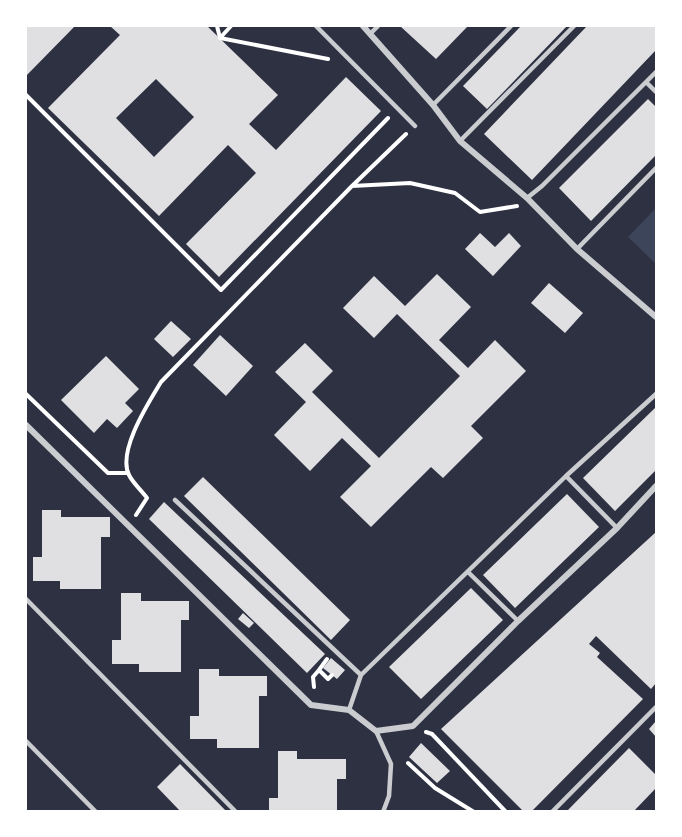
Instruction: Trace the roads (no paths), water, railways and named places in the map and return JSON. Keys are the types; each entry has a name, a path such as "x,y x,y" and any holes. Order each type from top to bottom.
{"street":[{"path":"363,26 433,105 460,141 527,198 577,249 657,317"},
{"path":"26,424 311,705 349,710 376,731 413,726 518,621 617,528 657,486"}],"lane":[{"path":"316,26 415,126"},
{"path":"371,33 378,26"},
{"path":"433,105 511,26"},
{"path":"460,141 574,26"},
{"path":"527,198 542,186 657,72"},
{"path":"646,82 657,92"},
{"path":"577,249 657,168"},
{"path":"349,710 361,675 566,476 657,394"},
{"path":"566,476 617,528"},
{"path":"175,500 361,675"},
{"path":"468,572 518,621"},
{"path":"26,599 236,812"},
{"path":"552,812 657,706"},
{"path":"376,731 391,764 389,796 383,812"},
{"path":"26,741 96,812"}]}
